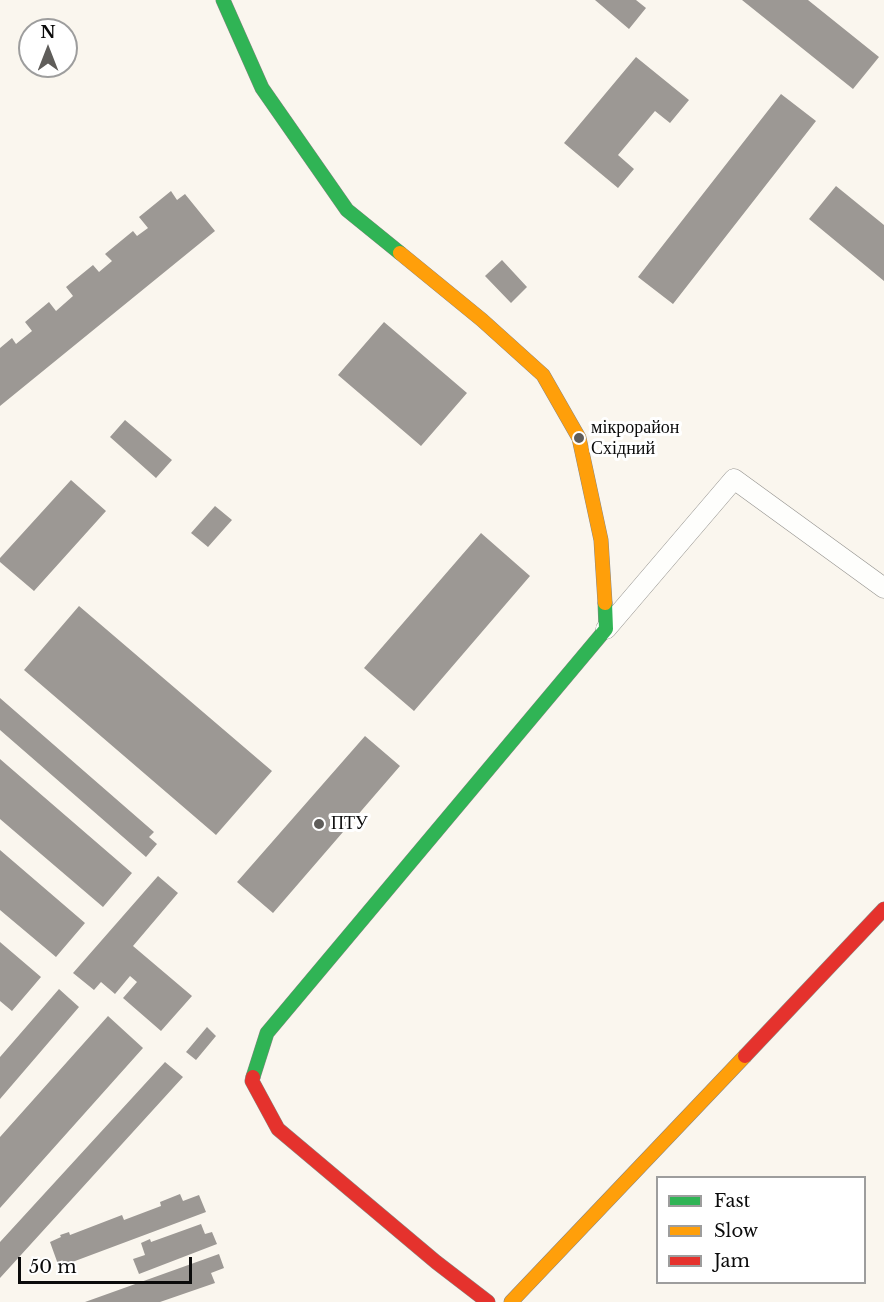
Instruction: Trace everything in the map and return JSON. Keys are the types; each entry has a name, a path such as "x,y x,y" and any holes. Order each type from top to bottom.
{"street":[{"path":"223,0 262,88 347,210 482,320 543,375 579,438 601,540 606,629"},
{"path":"488,1302 436,1262 278,1129 252,1081 267,1033 734,480 884,588"},
{"path":"511,1302 884,909"}],"building":[{"path":"595,0 636,0 646,8 629,29"},
{"path":"742,0 808,0 879,57 853,89"},
{"path":"636,57 689,100 670,123 655,111 618,155 634,169 618,188 564,143"},
{"path":"781,94 816,121 673,304 638,277"},
{"path":"836,186 884,225 884,281 809,219"},
{"path":"171,191 177,200 185,194 215,231 0,406 0,348 12,338 16,344 32,331 25,322 49,302 56,311 73,296 66,287 93,265 99,272 112,261 105,254 133,231 137,236 148,228 139,217"},
{"path":"502,260 527,287 511,303 485,276"},
{"path":"384,322 467,393 421,446 338,375"},
{"path":"125,420 172,460 156,478 110,437"},
{"path":"71,480 106,511 34,591 0,562 0,558"},
{"path":"215,506 232,520 208,547 191,533"},
{"path":"481,533 530,576 414,711 364,668"},
{"path":"79,606 272,771 216,835 24,670"},
{"path":"0,698 154,832 149,837 157,844 146,857 0,730"},
{"name":"ПТУ","path":"365,736 400,766 273,913 237,882"},
{"path":"0,759 132,873 103,907 0,819"},
{"path":"0,850 85,923 56,957 0,910"},
{"path":"158,876 178,893 133,946 192,996 161,1031 123,998 137,982 130,976 115,994 101,982 94,990 73,973"},
{"path":"0,942 41,977 12,1011 0,1001"},
{"path":"59,989 79,1007 0,1099 0,1057"},
{"path":"108,1016 143,1048 0,1208 0,1137"},
{"path":"207,1027 216,1036 196,1060 186,1052"},
{"path":"165,1062 183,1077 0,1278 0,1242"},
{"path":"180,1194 183,1201 199,1195 206,1212 59,1267 50,1242 61,1237 60,1235 69,1232 70,1235 122,1215 124,1220 161,1206 160,1202"},
{"path":"201,1224 205,1234 212,1232 217,1244 139,1274 133,1259 145,1255 141,1243 150,1239 151,1242"},
{"path":"219,1254 224,1268 211,1273 215,1283 160,1302 85,1302"}],"traffic: fast":[{"path":"223,0 262,88 347,210 400,253"},
{"path":"253,1077 267,1033 606,629 605,603"}],"traffic: slow":[{"path":"400,253 482,320 543,375 579,438 601,540 605,603"},
{"path":"511,1302 745,1056"}],"traffic: jam":[{"path":"745,1056 884,909"},
{"path":"253,1077 252,1081 278,1129 436,1262 488,1302"}],"place":[{"name":"мікрорайон Східний","path":"579,438"},
{"name":"ПТУ","path":"319,824"}]}
